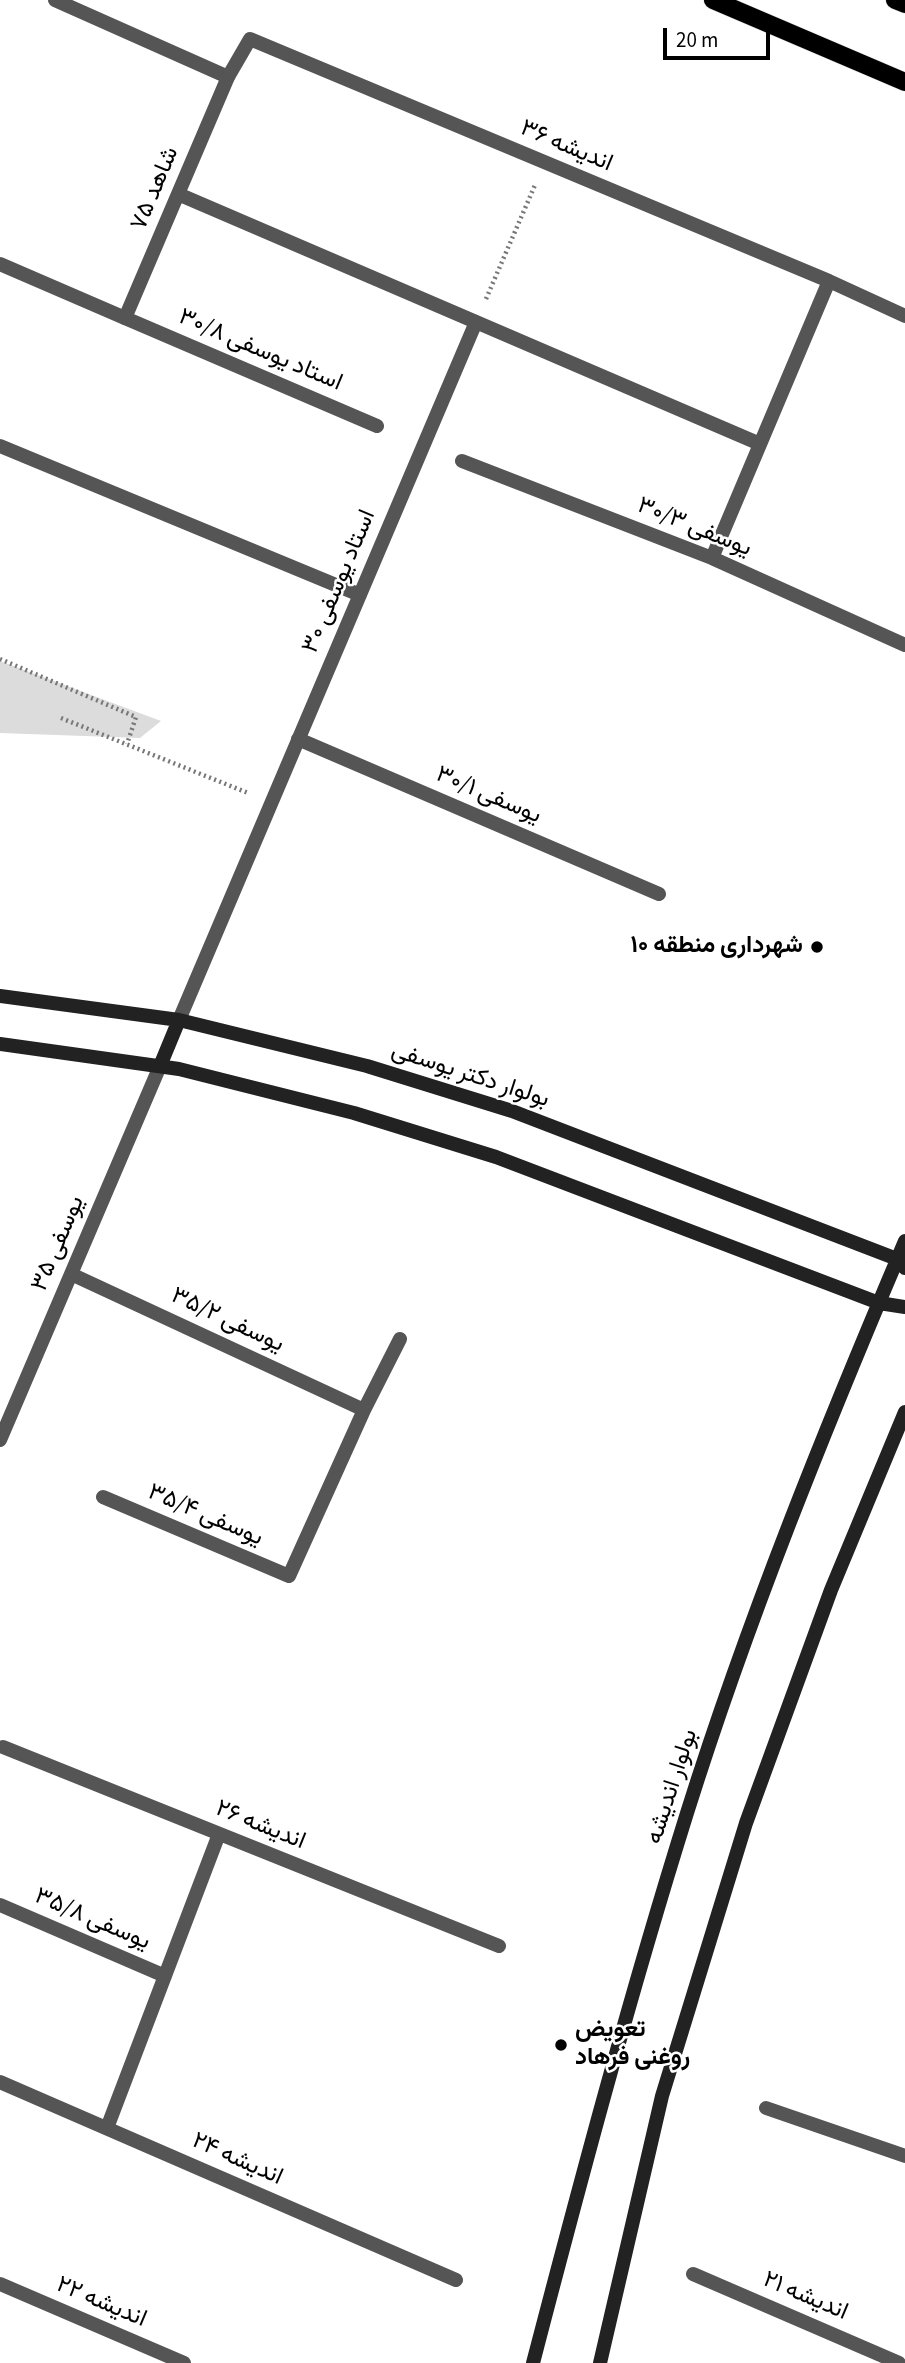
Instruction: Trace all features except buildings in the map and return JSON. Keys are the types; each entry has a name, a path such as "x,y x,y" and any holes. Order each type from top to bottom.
{"main road":[{"path":"713,0 905,82"},
{"path":"895,0 905,4"},
{"name":"بولوار دکتر یوسفی","path":"0,996 179,1020 367,1066 512,1111 901,1264"},
{"path":"160,1066 179,1020"},
{"path":"0,1044 160,1066 354,1113 496,1157 879,1304 905,1307"},
{"name":"بولوار اندیشه","path":"533,2363 607,2082 688,1811 772,1566 879,1304 901,1264 905,1241"},
{"path":"600,2363 662,2096 746,1823 831,1590 905,1412"}],"street":[{"path":"55,0 228,77"},
{"name":"اندیشه ۳۶","path":"228,77 250,39 829,281 905,316"},
{"name":"شاهد ۷۵","path":"125,318 228,77"},
{"path":"178,194 760,444"},
{"name":"استاد یوسفی ۳۰/۸","path":"0,264 377,426"},
{"path":"712,558 829,281"},
{"name":"استاد یوسفی ۳۰","path":"179,1020 476,322"},
{"path":"0,446 360,595"},
{"name":"یوسفی ۳۰/۳","path":"462,461 712,558 905,645"},
{"name":"یوسفی ۳۰/۱","path":"298,739 659,894"},
{"name":"یوسفی ۳۵","path":"0,1440 6,1412 71,1274 160,1066"},
{"name":"یوسفی ۳۵/۲","path":"71,1274 365,1410"},
{"path":"365,1410 400,1339"},
{"name":"یوسفی ۳۵/۴","path":"103,1497 289,1576 365,1410"},
{"name":"اندیشه ۲۶","path":"3,1747 499,1946"},
{"path":"107,2128 219,1834"},
{"name":"یوسفی ۳۵/۸","path":"0,1905 165,1976"},
{"name":"اندیشه ۲۴","path":"0,2082 456,2280"},
{"path":"766,2108 905,2156"},
{"name":"اندیشه ۲۱","path":"693,2274 900,2363"},
{"name":"اندیشه ۲۲","path":"0,2284 153,2357 184,2363"}],"path":[{"path":"476,322 545,162"},
{"path":"0,659 136,717 127,744"},
{"path":"61,718 271,802"}],"shaded area":[{"path":"0,661 161,721 140,738 0,733"}],"place":[{"name":"شهرداری منطقه ۱۰","path":"817,947"},
{"name":"تعویض روغنی فرهاد","path":"561,2045"}]}
